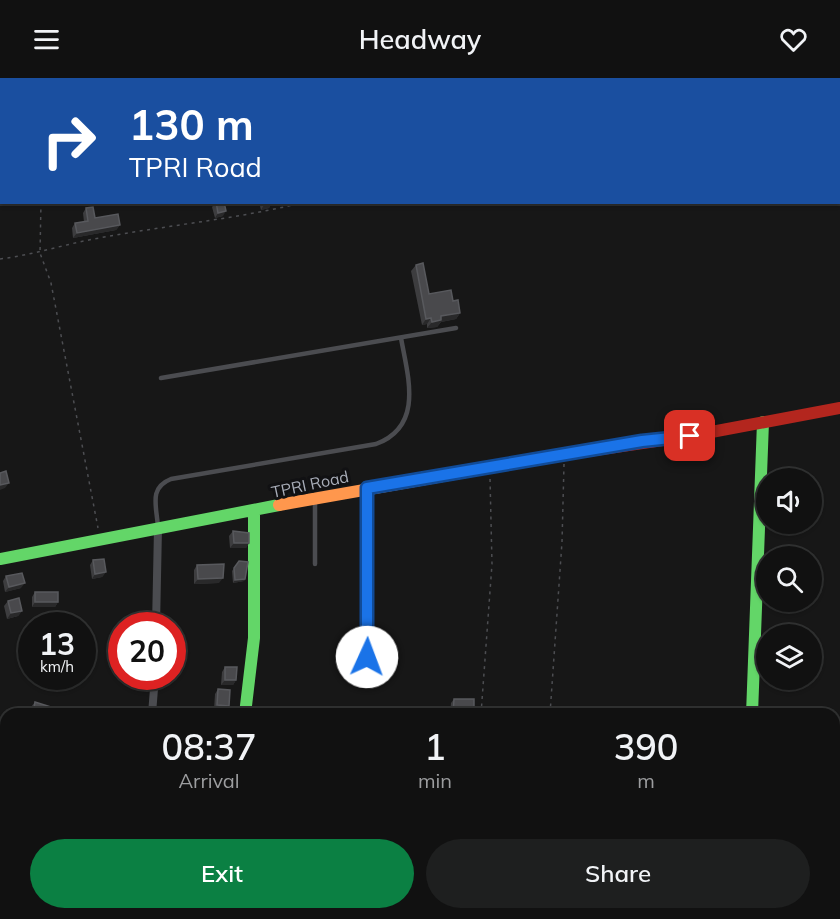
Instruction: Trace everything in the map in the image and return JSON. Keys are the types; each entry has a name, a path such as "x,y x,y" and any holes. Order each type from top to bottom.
{"street":[{"name":"TPRI Road","path":"0,559 100,538 254,512 367,488 642,441 690,436 840,408"},
{"path":"752,708 763,422"},
{"path":"246,708 254,628 254,512"},
{"path":"156,612 158,528"},
{"path":"152,708 153,690"}],"lane":[{"path":"161,378 456,328"},
{"path":"158,528 156,492 161,483 171,479 376,444 397,432 408,417 409,405 401,338"},
{"path":"366,673 367,488"},
{"path":"315,499 315,564"}],"path":[{"path":"41,204 40,253 51,283 100,538"},
{"path":"0,259 40,253 93,239 177,227 298,204"},
{"path":"550,708 562,542 564,454"},
{"path":"481,708 492,564 491,480 486,469"}],"building":[{"path":"216,204 224,204 226,211 218,213"},
{"path":"93,207 95,218 118,214 120,225 77,233 75,223 88,221 86,208"},
{"path":"423,263 429,294 451,290 453,301 458,300 460,313 441,316 441,320 432,322 431,318 426,319 416,265"},
{"path":"6,471 9,483 0,485 0,473"},
{"path":"233,531 249,533 249,543 234,543"},
{"path":"104,559 106,572 95,574 93,560"},
{"path":"239,561 248,562 245,579 235,580 234,568"},
{"path":"224,564 223,578 198,579 197,565"},
{"path":"22,573 25,583 9,587 6,576"},
{"path":"35,592 58,592 58,602 35,602"},
{"path":"19,598 22,611 11,613 8,601"},
{"path":"225,667 237,667 236,680 225,680"},
{"path":"218,689 230,690 229,706 217,705"},
{"path":"454,699 474,699 474,708 453,708"},
{"path":"35,702 51,707 51,708 34,708"}],"traffic: fast":[{"path":"752,708 763,422"},
{"path":"0,559 279,505"},
{"path":"246,708 254,638 254,512"}],"traffic: slow":[{"path":"279,505 568,454"}],"traffic: jam":[{"path":"568,454 690,436 840,408"}],"route":[{"path":"367,657 369,521 367,488 602,447 690,436"}]}
